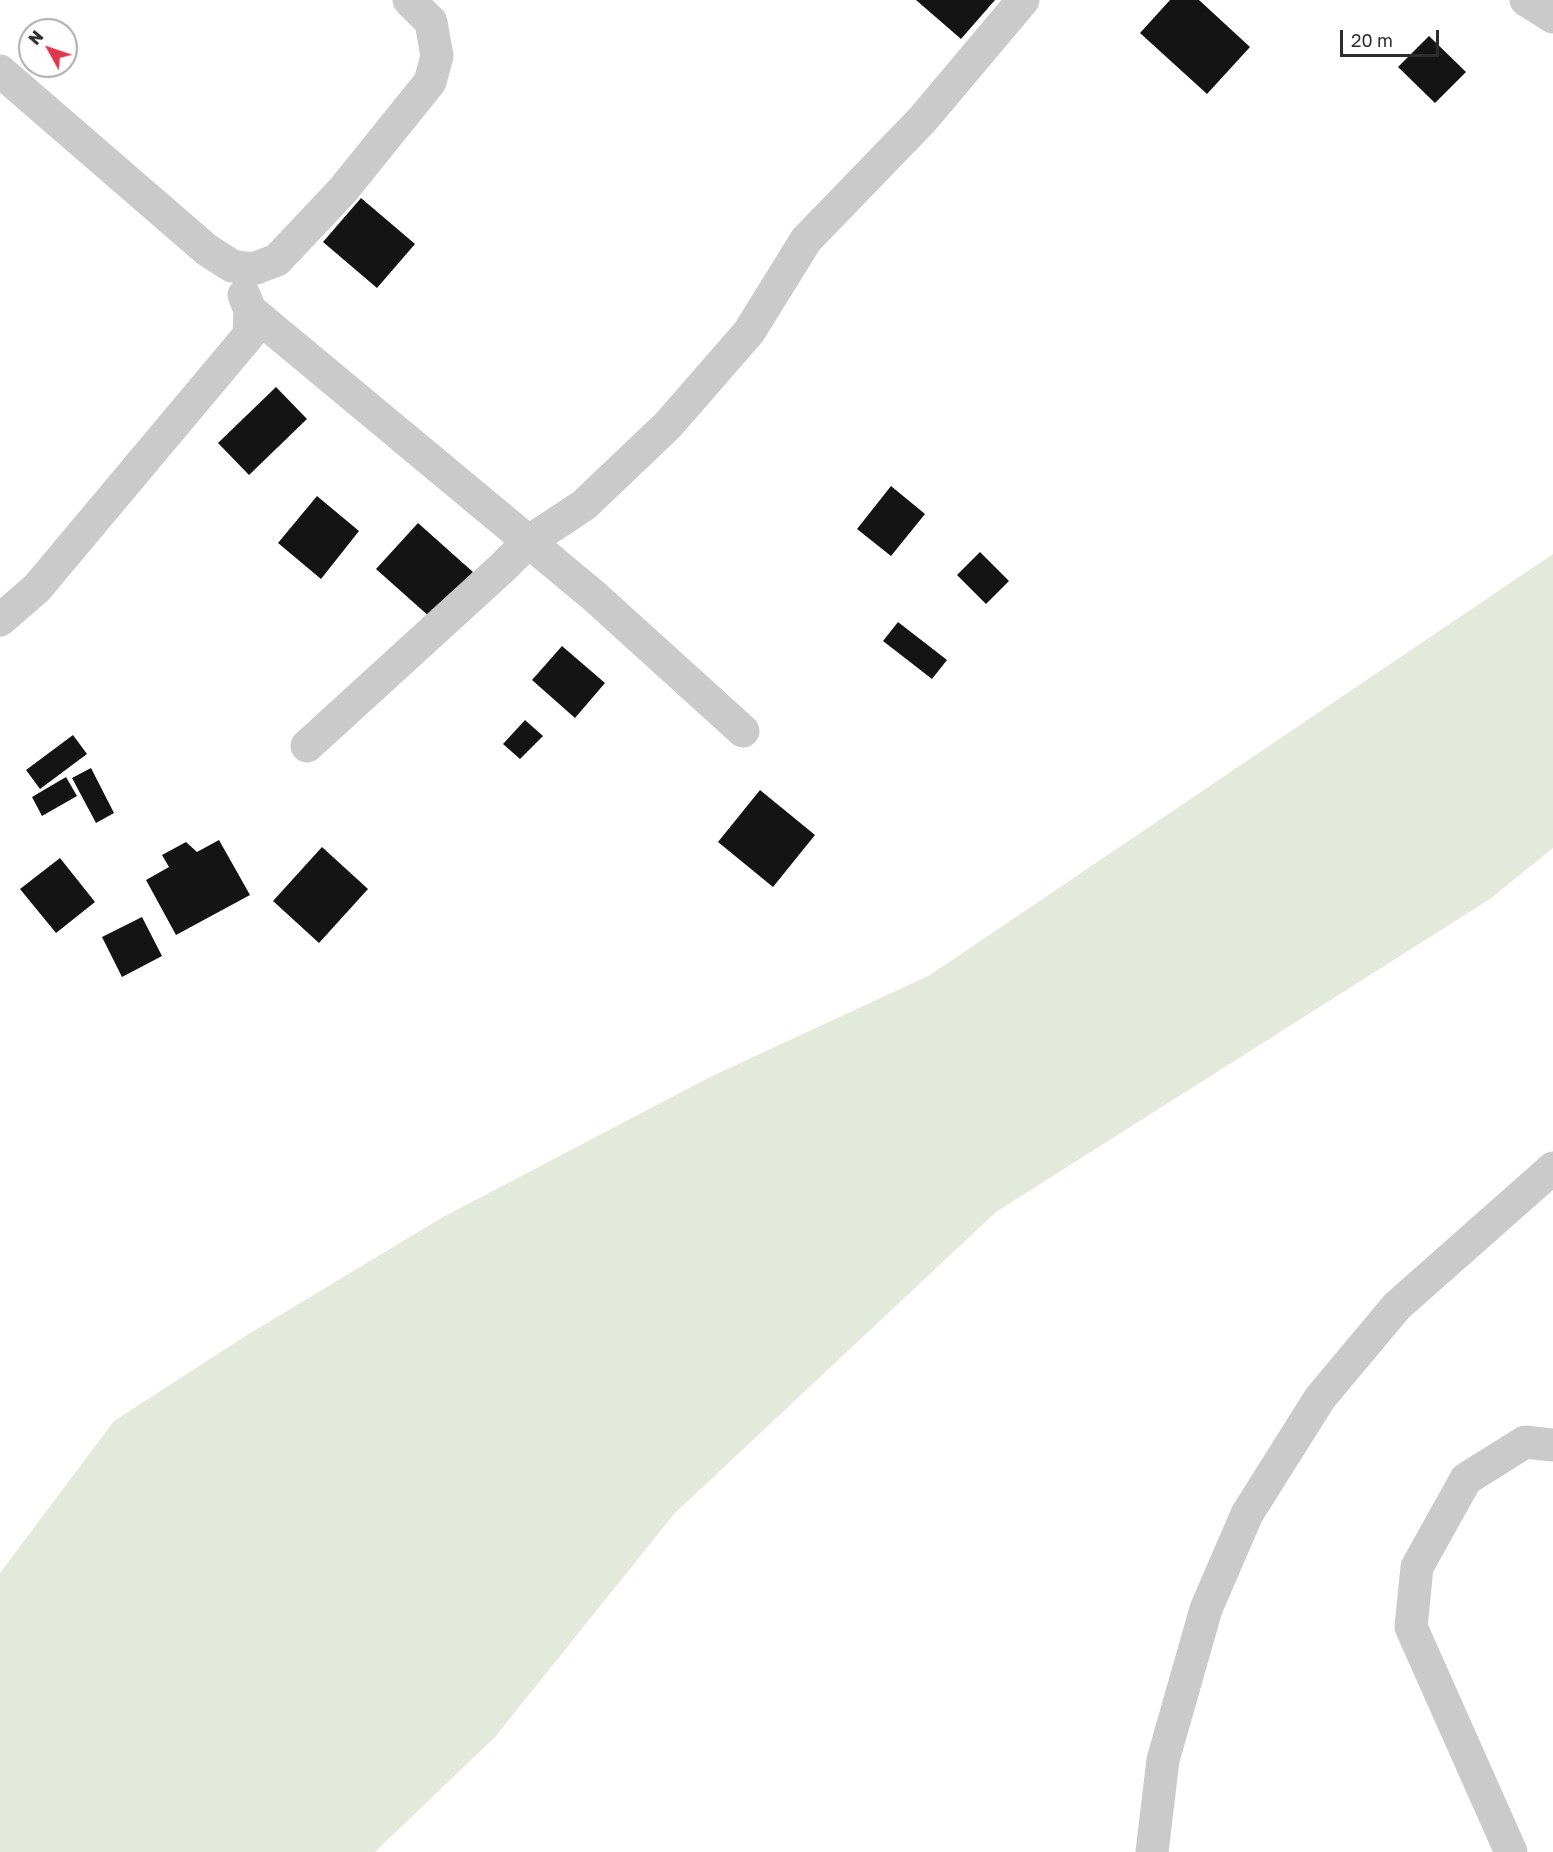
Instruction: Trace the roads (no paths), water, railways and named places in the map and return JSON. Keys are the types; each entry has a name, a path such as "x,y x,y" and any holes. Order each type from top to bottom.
{"street":[{"path":"0,71 207,250 232,266 253,269 277,260 343,189 430,82 436,56 431,21 410,0"},
{"path":"307,746 528,542 584,505 668,425 749,332 806,240 922,120 1023,0"},
{"path":"1526,0 1553,17"},
{"path":"0,620 37,588 249,335 250,310 232,266"},
{"path":"250,310 594,596 743,731"},
{"path":"1152,1852 1163,1760 1206,1609 1247,1515 1320,1398 1397,1306 1553,1168"},
{"path":"1511,1852 1411,1627 1417,1567 1466,1479 1526,1442 1553,1445"}]}
